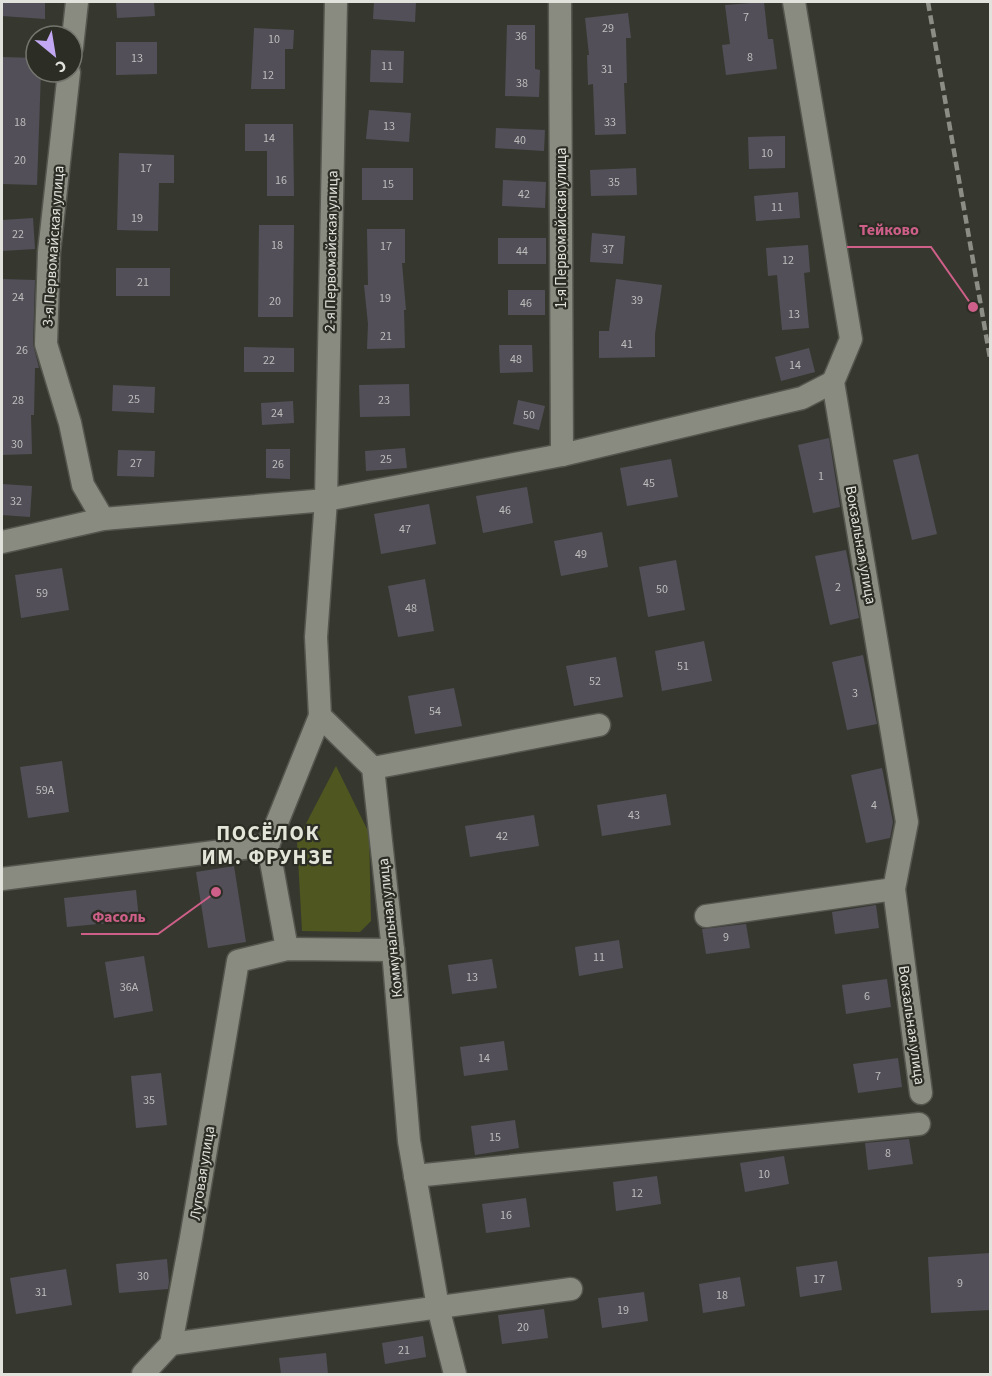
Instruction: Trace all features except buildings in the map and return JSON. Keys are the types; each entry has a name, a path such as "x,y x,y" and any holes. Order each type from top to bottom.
{"street":[{"path":"75,24 77,2"},
{"name":"2-я Первомайская улица","path":"326,500 336,2"},
{"name":"1-я Первомайская улица","path":"560,2 562,455"},
{"path":"2,542 103,519 326,500 562,455 802,398 833,382 851,339 794,2"},
{"name":"3-я Первомайская улица","path":"68,84 49,252 46,344 70,423 82,485 103,519"},
{"name":"Вокзальная улица","path":"833,382 907,822 894,889 921,1093"},
{"path":"326,500 316,637 320,716 268,845 287,949 393,950"},
{"path":"320,716 373,768 599,725"},
{"name":"Коммунальная улица","path":"373,768 393,950 409,1140 438,1307 455,1374"},
{"path":"2,879 268,845"},
{"path":"706,916 894,889"},
{"name":"Луговая улица","path":"171,1344 238,961 287,949"},
{"path":"415,1176 919,1124"},
{"path":"143,1374 171,1344 571,1289"}],"green space":[{"path":"336,766 369,833 371,921 360,932 302,931 297,841"}],"railway":[{"path":"928,2 990,358"}],"place":[{"name":"Тейково","path":"973,307"},
{"name":"Фасоль","path":"216,892"}],"district":[{"name":"ПОСЁЛОК ИМ. ФРУНЗЕ","path":"268,845"}]}
